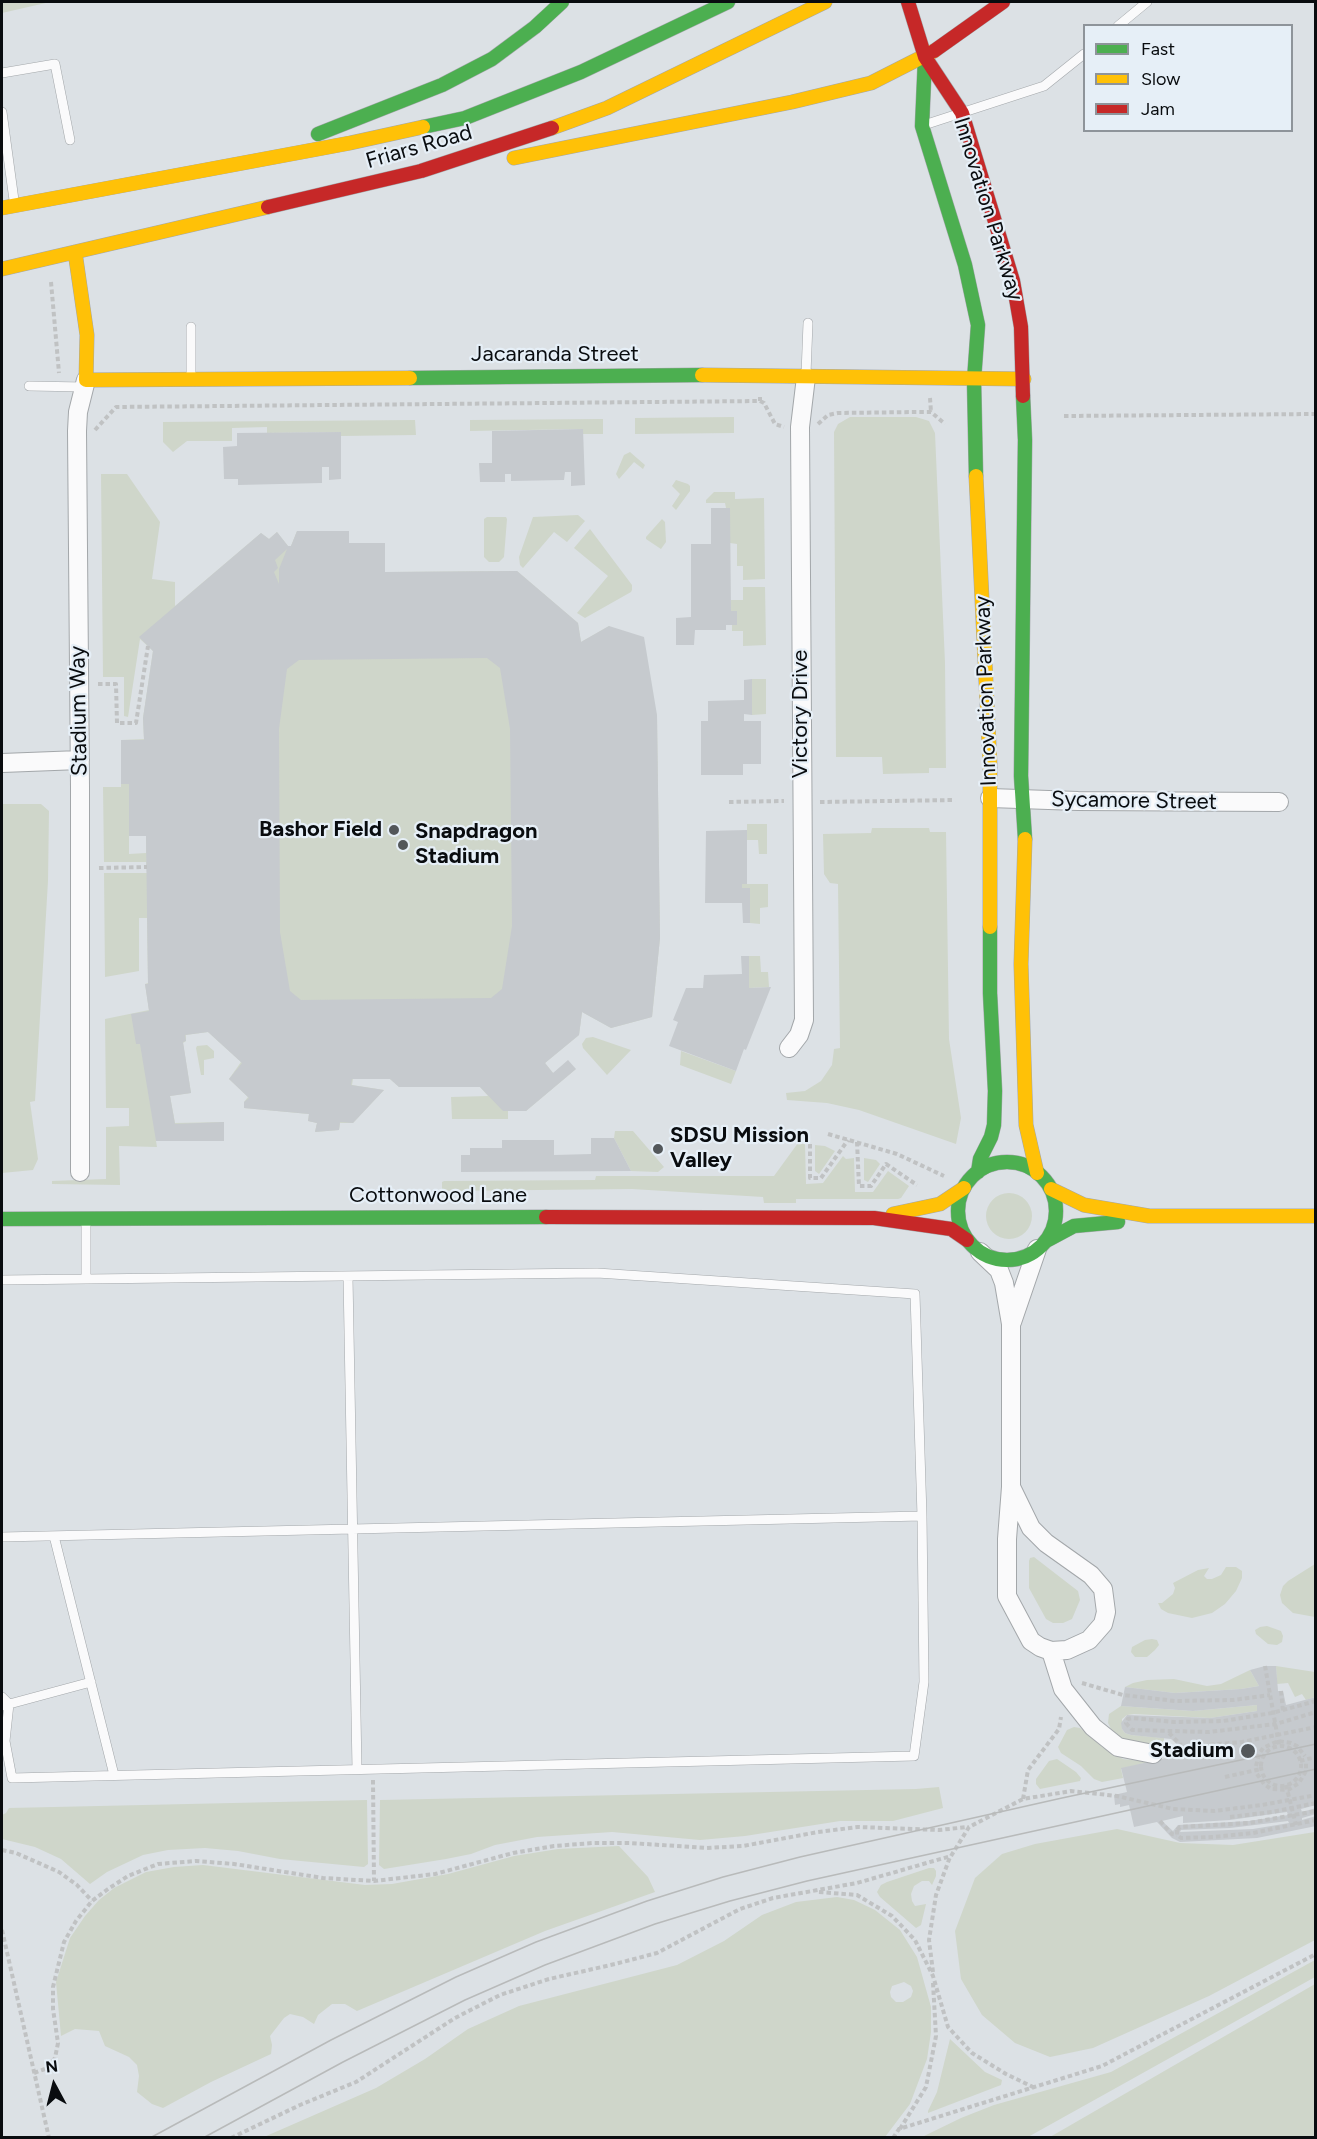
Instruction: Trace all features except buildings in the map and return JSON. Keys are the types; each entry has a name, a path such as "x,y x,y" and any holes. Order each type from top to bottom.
{"main road":[{"path":"240,164 442,85 492,59 535,27 562,2"},
{"name":"Friars Road","path":"8,207 350,143 465,118 581,72 728,2"},
{"name":"Friars Road","path":"2,269 421,171 607,108 825,2"},
{"path":"421,171 534,155 792,102 871,83 925,57 1003,2"},
{"path":"910,8 925,57"},
{"name":"Innovation Parkway","path":"925,57 962,113 1012,282 1021,327 1024,379 1022,799 1025,842 1021,964 1026,1125 1037,1173"},
{"name":"Innovation Parkway","path":"925,57 922,126 973,295 978,325 974,425 987,686 990,798 990,993 995,1091 994,1125 980,1159 978,1172"},
{"name":"Stadium Way","path":"75,252 87,335 86,383"},
{"name":"Jacaranda Street","path":"86,383 750,375 1024,379"},
{"name":"Innovation Parkway","path":"964,1188 978,1172 997,1163 1008,1162 1028,1167 1037,1173 1051,1189"},
{"path":"964,1188 960,1198 959,1220 974,1246 991,1257 1009,1260 1021,1258 1074,1226 1114,1223 1149,1216"},
{"name":"Cottonwood Lane","path":"874,1218 940,1204 964,1188"},
{"path":"1051,1189 1084,1205 1149,1216 1316,1216"},
{"path":"1041,1245 1055,1221 1056,1210 1051,1189"},
{"name":"Cottonwood Lane","path":"2,1219 874,1218 951,1229 974,1246"}],"street":[{"name":"Victory Drive","path":"789,1048 799,1035 804,1020 800,427 806,376"},
{"name":"Stadium Way","path":"80,1172 77,431 78,412 86,383"},
{"path":"2,763 80,760"},
{"name":"Sycamore Street","path":"990,798 1279,802"},
{"path":"1011,1324 1041,1245"},
{"path":"974,1246 999,1270 1004,1282 1011,1324 1011,1486 1006,1596 1031,1641 1051,1650 1067,1650 1089,1640 1097,1633 1106,1612 1103,1589 1090,1575 1046,1543 1031,1528 1011,1486"},
{"path":"1051,1650 1063,1689 1093,1727 1118,1747 1153,1754"}],"lane":[{"path":"1120,24 1147,2"},
{"path":"922,126 1044,86 1083,55"},
{"path":"2,73 56,64 70,140"},
{"path":"2,112 8,207"},
{"path":"806,376 808,322"},
{"path":"191,327 191,380"},
{"path":"29,386 86,383"},
{"path":"86,1218 86,1280"},
{"path":"2,1280 597,1274 915,1294 922,1516 924,1682 914,1756 12,1778 5,1741 5,1705 2,1697"},
{"path":"348,1276 357,1769"},
{"path":"2,1537 922,1516"},
{"path":"54,1536 114,1775"},
{"path":"5,1705 91,1682"}],"path":[{"path":"41,285 51,282 60,386"},
{"path":"760,391 760,401"},
{"path":"930,398 931,412"},
{"path":"87,430 95,430 116,407 760,401 764,403 774,424 787,427"},
{"path":"810,427 828,415 838,412 931,412 945,424"},
{"path":"1064,416 1316,414"},
{"path":"98,684 116,684 117,723 136,723 148,646"},
{"path":"813,802 955,800"},
{"path":"729,802 791,801"},
{"path":"99,868 147,867"},
{"path":"828,1134 900,1155 945,1176"},
{"path":"810,1144 810,1179 821,1178 848,1140"},
{"path":"857,1142 859,1186 871,1186 886,1164 926,1190"},
{"path":"1265,1666 1278,1739 1294,1750 1300,1761 1297,1778 1287,1787"},
{"path":"1023,1799 1028,1770 1059,1729 1063,1708 1082,1682 1123,1695 1175,1701 1233,1700 1270,1695"},
{"path":"1281,1691 1283,1711"},
{"path":"1316,1701 1283,1711 1215,1721 1174,1722 1130,1718 1127,1726 1132,1730 1169,1732 1233,1731 1276,1724 1316,1712"},
{"path":"1276,1724 1278,1739 1262,1760 1261,1769 1268,1781 1287,1787"},
{"path":"1195,1746 1278,1739 1316,1727"},
{"path":"1169,1732 1181,1745"},
{"path":"1256,1766 1258,1754 1278,1739 1297,1746 1305,1756"},
{"path":"1300,1761 1316,1757"},
{"path":"1257,1774 1271,1789 1287,1787 1299,1783 1303,1778 1306,1763"},
{"path":"373,1769 374,1881"},
{"path":"1225,1777 1261,1769"},
{"path":"1287,1787 1296,1825"},
{"path":"34,2073 45,2069 56,2058 58,2043 53,2009 53,1987 57,1965 76,1921 92,1900 128,1876 158,1864 196,1861 234,1864 322,1878 374,1881 435,1874 513,1853 554,1846 630,1843 707,1848 743,1846 858,1827 939,1830 969,1827 1023,1799 1071,1791 1116,1796 1173,1809 1214,1811 1316,1795"},
{"path":"1177,1835 1180,1827 1249,1823 1316,1803"},
{"path":"1230,1817 1316,1811"},
{"path":"1161,1821 1172,1834 1181,1838 1253,1833 1316,1820"},
{"path":"893,2138 926,2087 936,2036 929,1940 936,1895 951,1856 969,1827"},
{"path":"2,1850 16,1852 59,1872 92,1900"},
{"path":"231,2138 300,2105 356,2082 455,2018 500,1995 549,1979 657,1953 740,1908 773,1898 867,1881 951,1856"},
{"path":"813,1892 857,1895 892,1916 915,1940 933,1976 948,2027 972,2053 1006,2074 1034,2087"},
{"path":"2,1930 49,2138"},
{"path":"899,2129 1102,2066 1316,1954"}],"shaded area":[{"path":"2,2 50,2 2,13"},
{"path":"734,417 734,433 635,434 635,418"},
{"path":"850,417 916,417 929,421 935,433 945,663 946,768 929,768 929,773 883,774 882,757 836,757 834,432 838,424"},
{"path":"603,419 603,434 583,434 583,429 470,431 470,420"},
{"path":"415,420 416,435 341,436 341,432 267,433 267,427 232,428 232,441 187,441 173,452 163,442 163,422"},
{"path":"630,452 645,465 643,469 634,462 619,479 616,474 624,455"},
{"name":"Snapdragon Stadium","path":"101,474 127,474 160,522 152,579 175,582 175,606 261,533 269,539 277,532 288,546 291,546 297,531 349,531 349,543 385,543 385,572 517,571 578,623 581,642 609,626 657,715 660,938 652,1017 611,1028 582,1012 579,1035 545,1063 553,1073 576,1069 526,1111 508,1111 508,1119 452,1119 451,1097 488,1096 480,1087 399,1087 390,1079 353,1079 352,1085 384,1090 353,1123 340,1123 339,1130 315,1132 317,1123 308,1121 309,1114 244,1108 244,1102 248,1097 229,1079 241,1062 208,1032 186,1035 186,1041 183,1043 191,1093 170,1096 175,1123 224,1122 224,1141 156,1141 157,1147 119,1146 120,1185 52,1184 52,1181 106,1179 106,1127 129,1126 129,1108 106,1108 105,1019 149,1010 145,984 148,983 147,918 139,918 139,971 105,977 104,873 147,873 146,862 104,862 103,787 121,787 121,740 144,739 143,718 153,651 140,639 128,717 124,716 124,677 103,677","holes":["129,836 146,836 146,853 129,854"]},
{"path":"676,480 688,484 690,491 676,510 672,506 680,494 672,486"},
{"path":"714,492 735,492 735,499 764,498 765,579 743,580 743,566 737,566 737,544 730,543 730,508 726,508 725,503 706,503"},
{"path":"578,515 585,521 567,542 554,532 523,568 520,565 519,557 533,517"},
{"path":"506,517 507,519 504,557 499,562 489,562 484,557 484,519"},
{"path":"662,519 665,522 666,542 661,549 646,537"},
{"path":"590,529 632,585 632,590 585,618 577,613 608,576 574,548"},
{"path":"743,587 765,587 766,645 743,646 743,631 732,631 732,625 737,625 731,611 731,600 743,600"},
{"path":"752,679 766,679 766,714 752,715"},
{"path":"2,804 41,804 49,811 48,881 35,1101 30,1102 38,1159 33,1170 2,1173"},
{"path":"747,824 767,824 767,854 759,854 758,840 747,840"},
{"path":"872,828 929,828 930,832 946,832 949,1039 961,1118 956,1144 859,1110 827,1103 787,1100 786,1093 805,1091 821,1081 832,1065 834,1049 840,1048 838,884 830,883 824,874 823,834 871,833"},
{"path":"742,884 768,884 768,907 760,908 760,924 750,923 750,888 742,888"},
{"path":"749,956 760,956 761,972 768,972 769,987 749,988"},
{"path":"593,1037 631,1050 607,1075 583,1048 582,1044 586,1038"},
{"path":"207,1045 214,1051 214,1058 204,1060 204,1075 201,1075 196,1048"},
{"path":"681,1051 736,1071 731,1084 680,1065"},
{"path":"615,1131 633,1131 664,1167 658,1172 631,1171 614,1138"},
{"path":"798,1143 805,1144 806,1184 823,1183 843,1156 846,1159 854,1158 855,1192 873,1192 888,1171 909,1186 898,1199 796,1199 796,1203 764,1203 763,1197 632,1189 442,1191 444,1181 595,1180 596,1176 774,1176"},
{"path":"815,1145 825,1146 835,1151 819,1174 815,1171"},
{"path":"864,1158 876,1160 880,1164 868,1182 864,1180"},
{"path":"1009,1193 1025,1200 1032,1216 1025,1232 1009,1239 993,1232 986,1216 993,1200"},
{"path":"1034,1557 1078,1591 1080,1600 1072,1619 1063,1623 1053,1623 1046,1619 1029,1588 1029,1561"},
{"path":"1315,1564 1315,1617 1293,1613 1282,1603 1280,1595 1283,1586"},
{"path":"1226,1567 1236,1567 1242,1571 1242,1578 1236,1591 1225,1604 1212,1613 1192,1618 1168,1613 1161,1609 1158,1603 1162,1603 1173,1594 1175,1588 1173,1583 1198,1570 1209,1568 1204,1576 1212,1579 1221,1575"},
{"path":"1267,1626 1281,1631 1282,1642 1277,1645 1268,1644 1256,1634 1255,1630"},
{"path":"1152,1639 1157,1640 1159,1645 1155,1650 1147,1657 1135,1657 1131,1652 1132,1647"},
{"path":"1276,1666 1315,1672 1315,1697 1306,1700 1302,1694 1295,1697 1288,1683 1277,1684"},
{"path":"1250,1670 1259,1686 1175,1693 1125,1687 1147,1680 1174,1679 1207,1686 1221,1684"},
{"path":"1257,1705 1257,1711 1210,1718 1134,1714 1122,1719 1122,1729 1125,1733 1164,1738 1164,1746 1118,1736 1108,1723 1109,1714 1121,1706 1193,1711"},
{"path":"1074,1727 1080,1728 1102,1747 1123,1759 1149,1762 1121,1769 1123,1778 1102,1782 1094,1779 1081,1766 1061,1753 1058,1747 1067,1730"},
{"path":"1057,1759 1076,1772 1081,1778 1080,1781 1040,1789 1036,1784 1036,1779 1049,1761"},
{"path":"939,1787 943,1808 893,1821 840,1821 745,1836 700,1840 612,1832 537,1837 495,1845 471,1854 446,1859 384,1869 379,1865 380,1800"},
{"path":"367,1800 368,1864 364,1867 280,1859 238,1851 205,1848 168,1850 143,1855 107,1872 90,1884 61,1859 35,1847 2,1839 2,1815 9,1808"},
{"path":"1117,1829 1180,1843 1233,1845 1315,1832 1315,1940 1209,1996 1093,2048 1050,2057 1015,2043 982,2015 961,1979 955,1931 975,1878 1002,1854 1035,1844"},
{"path":"619,1846 648,1877 655,1892 545,1931 357,2011 345,2004 332,2004 318,2015 314,2024 303,2017 290,2014 270,2036 271,2054 163,2108 152,2104 137,2092 139,2076 137,2065 129,2057 105,2046 99,2031 75,2029 61,2036 56,1982 70,1938 99,1900 114,1888 146,1872 203,1865 365,1885 392,1884 448,1874 514,1856 558,1849"},
{"path":"934,1868 936,1871 932,1885 929,1881 922,1881 914,1886 911,1894 915,1906 926,1904 921,1925 916,1928 877,1892 881,1885 887,1882"},
{"path":"837,1897 854,1900 875,1910 900,1930 917,1957 931,2007 931,2032 927,2059 910,2104 885,2137 264,2137 376,2088 425,2059 468,2029 519,2006 677,1965 724,1941 762,1915 796,1902","holes":["904,1982 911,1986 913,1991 911,1997 903,2002 896,2002 891,1997 892,1986"]},
{"path":"1315,1960 1315,1977 1028,2137 922,2137 994,2105 1111,2072"},
{"path":"1315,1984 1315,2137 1050,2137"},
{"path":"950,2039 985,2072 1002,2080 1001,2085 928,2113 937,2092"}],"tram line":[{"path":"150,2138 331,2040 456,1977 536,1942 647,1901 723,1877 800,1857 1316,1744"},
{"path":"203,2138 343,2062 465,2000 545,1965 655,1924 807,1881 1316,1769"}],"traffic: fast":[{"path":"318,134 442,85 492,59 535,27 562,2"},
{"path":"423,127 465,118 581,72 728,2"},
{"path":"925,57 922,126 965,265 978,325 974,380 976,476"},
{"path":"410,378 702,375"},
{"path":"1023,396 1025,440 1021,776 1025,839"},
{"path":"978,1172 980,1159 994,1125 990,927"},
{"path":"1007,1162 1026,1166 1041,1177 1052,1192 1056,1211 1052,1230 1041,1245 1026,1256 1007,1260 988,1256 973,1245 962,1230 958,1211 962,1192 973,1177 988,1166 1007,1162"},
{"path":"2,1219 546,1217"},
{"path":"1046,1241 1074,1226 1118,1222"}],"traffic: slow":[{"path":"552,128 607,108 825,2"},
{"path":"514,158 792,102 871,83 934,51"},
{"path":"2,208 350,143 423,127"},
{"path":"2,269 268,207"},
{"path":"75,252 87,335 86,380 410,378"},
{"path":"702,375 1024,379"},
{"path":"976,476 990,765 990,927"},
{"path":"1025,839 1021,964 1026,1125 1037,1173"},
{"path":"893,1214 940,1204 964,1188"},
{"path":"1051,1189 1084,1205 1149,1216 1316,1216"}],"traffic: jam":[{"path":"908,2 925,57 962,113 1013,281 1021,327 1023,396"},
{"path":"934,51 1003,2"},
{"path":"268,207 421,171 552,128"},
{"path":"546,1217 874,1218 951,1229 967,1240"}],"place":[{"name":"Bashor Field","path":"394,830"},
{"name":"Snapdragon Stadium","path":"403,845"},
{"name":"SDSU Mission Valley","path":"658,1149"},
{"name":"Stadium","path":"1248,1751"}]}
